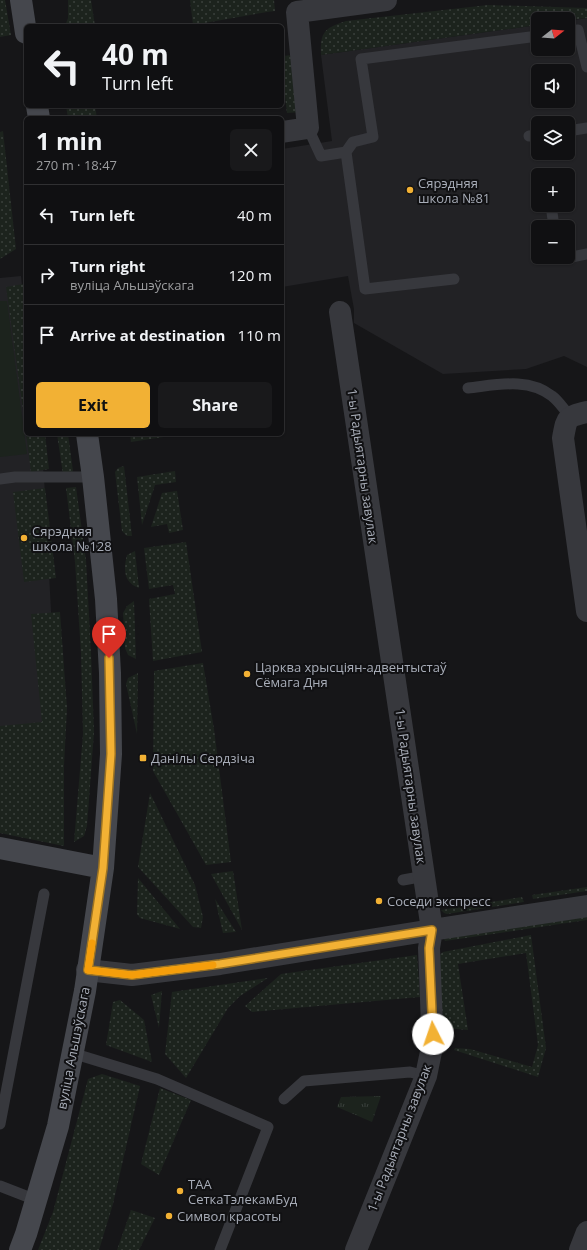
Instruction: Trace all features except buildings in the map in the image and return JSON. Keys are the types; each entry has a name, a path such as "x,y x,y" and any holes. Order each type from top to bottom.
{"main road":[{"path":"21,0 25,24"},
{"name":"вуліца Альшэўскага","path":"20,1250 58,1126 85,991 103,868 111,754 110,673 106,599 87,436"},
{"path":"0,848 103,868"}],"street":[{"path":"284,132 308,128 296,6 386,0"},
{"name":"1-ы Радыятарны завулак","path":"340,312 432,930 429,948 433,1042 426,1076 356,1250"},
{"path":"579,414 566,420 563,438 587,611"},
{"path":"88,970 132,975 220,964 587,906"},
{"path":"580,1250 587,1232"}],"lane":[{"path":"575,31 578,30 587,67"},
{"path":"454,279 365,290 346,152 353,142 373,137 361,59 531,37"},
{"path":"308,128 321,156 346,152"},
{"path":"575,130 587,128"},
{"path":"575,256 587,254"},
{"path":"468,388 514,384 536,386 579,414"},
{"path":"0,479 15,477 93,477"},
{"path":"404,880 425,876"},
{"path":"0,1124 44,894"},
{"path":"72,1053 157,1079 268,1127 220,1250"},
{"path":"284,1099 304,1081 410,1072 426,1076"},
{"path":"0,1186 36,1200"}],"shaded area":[{"name":"Сярэдняя школа №81","path":"587,18 587,367 564,356 526,369 443,374 354,323 354,309 348,276 284,287 284,149 332,141 321,55 531,26 531,56 575,56 575,20"},
{"name":"Сярэдняя школа №128","path":"21,276 24,304 24,436 39,436 44,477 63,841 0,827 0,278"}],"green space":[{"path":"0,0 5,0 11,35 0,37"},
{"path":"68,0 91,0 95,24 66,24 68,18"},
{"path":"190,0 274,0 275,11 193,24"},
{"path":"488,5 587,8 587,18 575,19 575,12 531,12 531,26 321,55 322,41 325,32 333,26 346,21"},
{"path":"293,55 301,112 287,113 284,90 284,56"},
{"path":"66,108 95,108 97,116 68,116"},
{"path":"3,131 16,249 0,259 0,132"},
{"path":"23,284 24,290 24,418 6,287"},
{"path":"0,301 7,301 27,454 0,457"},
{"path":"26,436 45,436 49,469 31,472"},
{"path":"57,436 68,436 73,471 70,474 63,474"},
{"path":"130,436 170,436 131,442"},
{"path":"124,466 132,536 127,536 122,531 115,472 118,468"},
{"path":"175,471 176,482 155,485 142,525 137,477"},
{"path":"76,487 86,560 94,732 87,826 84,836 74,842 83,734 81,653 75,562 66,488"},
{"path":"45,488 56,578 24,582 13,492"},
{"path":"177,491 183,530 169,533 167,524 151,527 162,493"},
{"path":"186,542 202,652 153,661 149,599 175,594 173,585 149,589 144,548"},
{"path":"135,551 139,588 130,583 125,571 127,555"},
{"path":"134,601 136,659 128,655 125,648 123,613 127,606"},
{"path":"60,612 67,708 64,766 64,846 0,833 0,726 42,722 31,614"},
{"path":"203,663 214,729 231,862 206,865 153,771 154,671"},
{"path":"138,673 137,734 126,684 128,678"},
{"path":"150,793 195,885 203,917 201,928 193,927 138,867"},
{"path":"233,871 242,930 211,874"},
{"path":"138,878 180,929 140,918 137,914"},
{"path":"587,887 587,891 533,899 532,895"},
{"path":"522,897 524,902 447,914 441,910"},
{"path":"215,899 236,932 223,933"},
{"path":"587,915 587,920 445,941 443,937"},
{"path":"531,935 546,1048 538,1077 454,1050 455,1048 470,1049 532,1067 538,1045 526,953 458,964 468,1030 445,1028 440,1025 438,956 443,952"},
{"path":"417,955 420,997 252,1012 245,1006 281,974"},
{"path":"268,978 240,996 228,1008 186,1078 165,1054 172,992"},
{"path":"162,991 159,1028 151,995"},
{"path":"120,1000 144,1020 152,1062 106,1045 113,1002"},
{"path":"102,1074 140,1086 113,1204 99,1250 38,1250 53,1212 88,1079"},
{"path":"160,1088 191,1100 159,1175 141,1164"},
{"path":"381,1096 372,1122 337,1107 341,1097"},
{"path":"131,1210 155,1218 139,1250 117,1250"}],"slow traffic":[{"path":"92,943 88,970 132,975 213,965"}],"place":[{"name":"Сярэдняя школа №81","path":"410,190"},
{"name":"Сярэдняя школа №128","path":"24,538"},
{"name":"Царква хрысціян-адвентыстаў Сёмага Дня","path":"247,674"},
{"name":"Данілы Сердзіча","path":"143,758"},
{"name":"Соседи экспресс","path":"379,901"},
{"name":"ТАА СеткаТэлекамБуд","path":"180,1191"},
{"name":"Символ красоты","path":"169,1216"}],"route":[{"path":"109,658 111,754 103,868 88,970 132,975 220,964 432,930 429,948 433,1034"}]}
